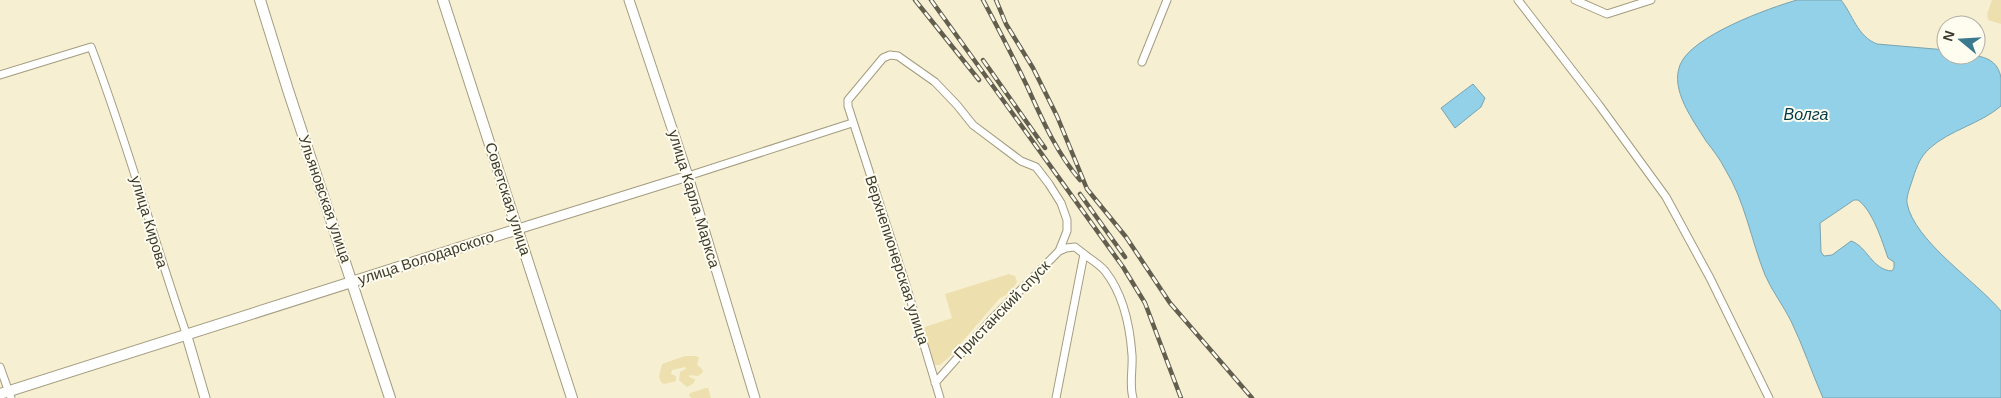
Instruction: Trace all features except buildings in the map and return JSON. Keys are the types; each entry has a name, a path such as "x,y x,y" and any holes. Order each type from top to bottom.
{"main road":[{"name":"Ульяновская улица","path":"260,0 390,398"},
{"name":"Советская улица","path":"443,0 572,398"},
{"name":"улица Володарского","path":"6,394 186,334 518,229"}],"street":[{"name":"улица Карла Маркса","path":"629,0 688,176 755,398"},
{"path":"1142,62 1167,0"},
{"path":"1575,0 1607,14 1651,0"},
{"path":"1522,1 1666,197 1710,278 1769,398"},
{"name":"улица Кирова","path":"0,75 91,47 108,91 205,398"},
{"name":"Верхнепионерская улица","path":"940,398 898,259 852,123 848,100 883,58 890,55 898,56 935,82 957,105 973,126 1021,161 1036,167 1049,184 1067,220 1067,231 1059,251"},
{"name":"улица Володарского","path":"518,229 852,123"},
{"name":"Пристанский спуск","path":"936,383 991,320 1059,251 1076,247 1084,254"},
{"path":"1056,398 1084,254 1104,270 1118,291 1129,323 1132,357 1131,390 1134,398"},
{"path":"0,367 6,394"}],"shaded area":[{"path":"1992,0 2001,0 2001,24 1988,20 1987,14"},
{"path":"1009,274 1015,276 1017,281 1012,292 1000,298 949,357 940,365 934,365 922,328 952,318 945,294"},
{"path":"685,356 696,356 699,358 697,365 703,372 698,376 689,375 689,377 695,379 694,383 687,387 679,380 680,372 686,369 685,367 672,370 671,374 676,376 676,381 664,384 661,382 659,377 662,364"},
{"path":"708,388 711,398 692,398 689,396 690,393"}],"water":[{"name":"Волга","path":"1797,0 1841,0 1860,31 1877,44 1936,49 1936,65 1986,65 1986,59 1994,63 1998,69 2001,78 2001,106 1984,118 1947,136 1927,151 1921,158 1909,190 1907,203 1912,217 1921,232 1933,246 2001,311 2001,398 1823,398 1800,340 1765,275 1743,207 1732,181 1689,114 1680,94 1678,84 1680,65 1687,54 1714,34 1751,16","holes":["1854,200 1858,200 1873,219 1888,258 1894,262 1892,271 1879,267 1857,244 1851,241 1832,255 1824,256 1821,252 1820,223"]},
{"path":"1473,84 1485,98 1481,107 1455,128 1441,108"}],"railway":[{"path":"915,0 979,80"},
{"path":"931,0 1123,267 1145,303 1181,398"},
{"path":"983,0 1050,135 1080,180"},
{"path":"996,0 1006,24 1033,68 1057,116 1087,189 1126,237 1170,303 1252,398"},
{"path":"983,60 1045,148"},
{"path":"1080,194 1125,257"}]}
